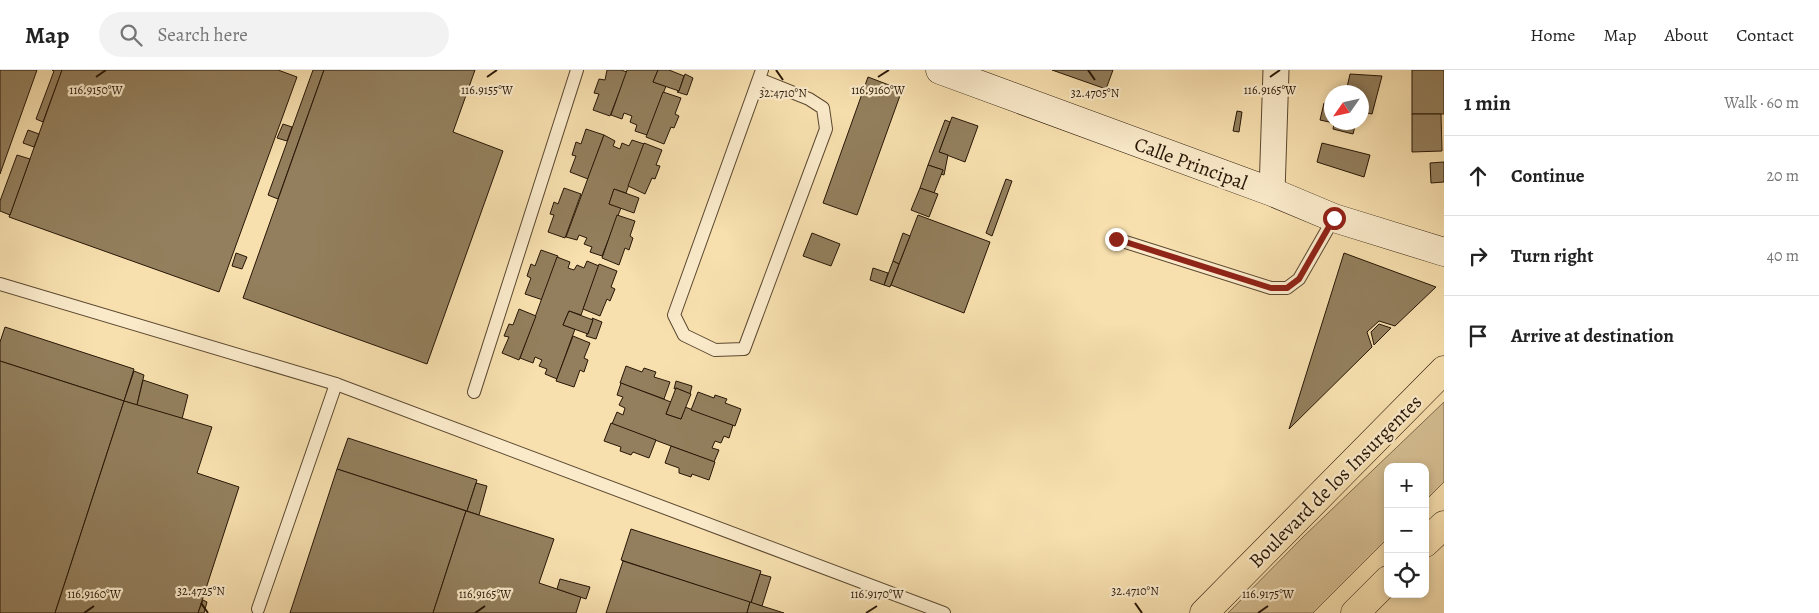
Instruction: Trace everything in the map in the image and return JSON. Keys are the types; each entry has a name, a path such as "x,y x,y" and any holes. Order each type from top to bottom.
{"main road":[{"name":"Boulevard de los Insurgentes","path":"1204,613 1444,370"},
{"path":"1429,539 1444,525"},
{"path":"1355,613 1384,584"}],"street":[{"name":"Calle Principal","path":"940,70 1272,192 1334,218 1444,252"},
{"path":"1272,192 1276,70"}],"lane":[{"path":"474,392 577,70"},
{"path":"760,75 823,108 826,130 744,349 715,350 684,335 674,315 760,75"},
{"path":"1116,239 1271,288 1287,288 1299,279 1334,218"},
{"path":"0,284 336,384 944,613"},
{"path":"258,609 336,384"}],"shaded area":[{"path":"1444,402 1444,482 1429,497 1429,463 1384,463 1384,542 1313,613 1228,613 1303,537"}],"building":[{"path":"0,70 37,70 0,174"},
{"path":"52,70 62,70 43,122 36,119 54,71"},
{"path":"62,70 278,70 297,77 219,292 9,217"},
{"path":"313,70 324,70 278,199 268,195"},
{"path":"324,70 475,70 453,132 503,151 427,364 243,298"},
{"path":"607,70 627,72 610,116 593,110 599,94 594,93 599,79 605,80"},
{"path":"627,70 658,70 653,82 666,86 647,135 635,131 637,125 630,122 632,116 624,113 622,119 611,115"},
{"path":"658,70 669,70 684,76 679,91 653,82"},
{"path":"1052,70 1113,70 1106,89"},
{"path":"1412,70 1444,70 1444,114 1412,114"},
{"path":"685,74 693,78 687,95 677,92"},
{"path":"1350,74 1382,76 1372,114 1369,113 1369,85 1348,85"},
{"path":"868,77 902,90 857,215 823,203"},
{"path":"663,92 681,98 675,114 679,116 674,128 671,127 664,144 646,137"},
{"path":"1324,103 1324,121 1320,120"},
{"path":"1237,111 1242,112 1239,132 1233,131"},
{"path":"1412,114 1441,114 1442,151 1412,152"},
{"path":"952,117 978,126 965,162 939,152"},
{"path":"945,120 950,122 939,152 948,155 944,175 941,174 943,170 928,165"},
{"path":"283,124 292,127 287,141 277,138"},
{"path":"586,129 604,135 588,179 570,172 576,156 572,155 576,142 581,144"},
{"path":"28,130 39,134 34,147 23,143"},
{"path":"1337,130 1354,130 1353,134"},
{"path":"604,135 615,141 613,146 620,149 622,143 629,146 632,140 644,144 626,193 614,189 609,204 621,208 602,256 590,252 592,247 584,244 587,238 579,235 577,240 566,237"},
{"path":"644,143 662,150 656,165 660,166 655,179 652,178 645,194 628,186"},
{"path":"1322,143 1370,155 1364,177 1317,162"},
{"path":"17,155 30,159 10,215 0,211 0,201"},
{"path":"1444,162 1444,182 1431,183 1430,163"},
{"path":"928,165 943,170 934,193 920,188"},
{"path":"1006,179 1012,181 992,236 986,233"},
{"path":"564,188 581,194 565,238 548,232 554,215 550,214 554,202 558,204"},
{"path":"920,188 938,194 929,217 911,210"},
{"path":"614,189 639,198 634,213 609,204"},
{"path":"617,215 635,221 630,236 633,238 629,250 625,248 619,265 602,258"},
{"path":"918,215 990,242 964,313 891,285"},
{"path":"812,233 840,244 831,266 803,256"},
{"path":"903,233 910,236 899,264 893,261"},
{"path":"541,250 558,256 543,300 525,294 531,278 527,276 531,264 535,266"},
{"path":"236,253 247,257 242,269 232,266"},
{"path":"1344,253 1436,287 1395,326 1379,321 1367,332 1372,347 1289,429"},
{"path":"557,257 570,262 568,268 574,270 577,265 584,268 587,261 599,266 581,315 569,311 563,325 575,329 557,379 545,374 547,369 539,366 542,360 535,357 533,363 520,358"},
{"path":"893,261 899,264 890,287 884,285"},
{"path":"599,264 617,271 611,287 615,289 610,301 607,299 600,316 583,309"},
{"path":"873,268 888,273 884,285 870,280"},
{"path":"519,309 536,316 519,360 502,353 509,337 504,336 509,324 513,325"},
{"path":"569,311 593,320 588,334 563,325"},
{"path":"592,318 602,322 596,339 586,336 593,320"},
{"path":"1379,324 1391,328 1374,345 1371,332"},
{"path":"5,327 134,369 124,401 0,361 0,342"},
{"path":"573,336 590,343 584,358 588,360 584,372 580,370 574,387 556,381"},
{"path":"0,361 124,401 55,613 0,613"},
{"path":"626,366 642,372 644,368 656,372 654,377 670,382 664,399 620,383"},
{"path":"134,371 144,375 137,405 124,401"},
{"path":"143,380 188,395 182,419 137,405"},
{"path":"676,381 692,386 690,394 676,388 674,389"},
{"path":"621,383 671,402 666,414 681,419 685,407 733,425 729,438 724,436 721,443 715,441 712,448 719,450 714,462 612,424 617,412 623,415 625,408 619,405 623,397 617,395"},
{"path":"676,388 691,394 681,419 666,414"},
{"path":"698,392 714,398 715,395 727,399 725,403 741,409 735,426 691,410"},
{"path":"124,401 212,427 197,473 239,487 198,613 55,613"},
{"path":"611,423 656,440 649,458 633,452 631,455 620,451 621,447 604,441"},
{"path":"348,438 477,480 467,511 337,469"},
{"path":"671,446 715,462 709,480 692,474 691,477 679,473 679,468 665,463"},
{"path":"337,469 466,511 433,613 290,613"},
{"path":"476,483 487,486 479,515 467,511"},
{"path":"466,511 554,539 539,583 581,597 576,613 433,613"},
{"path":"631,529 761,571 751,603 621,560"},
{"path":"623,561 750,602 747,613 606,613"},
{"path":"760,574 771,577 762,606 751,603"},
{"path":"560,579 590,587 586,599 557,589"},
{"path":"203,600 207,602 204,613 198,613"},
{"path":"750,602 762,606 784,613 747,613"}],"route":[{"path":"1116,239 1271,288 1287,288 1299,279 1334,218"}]}
